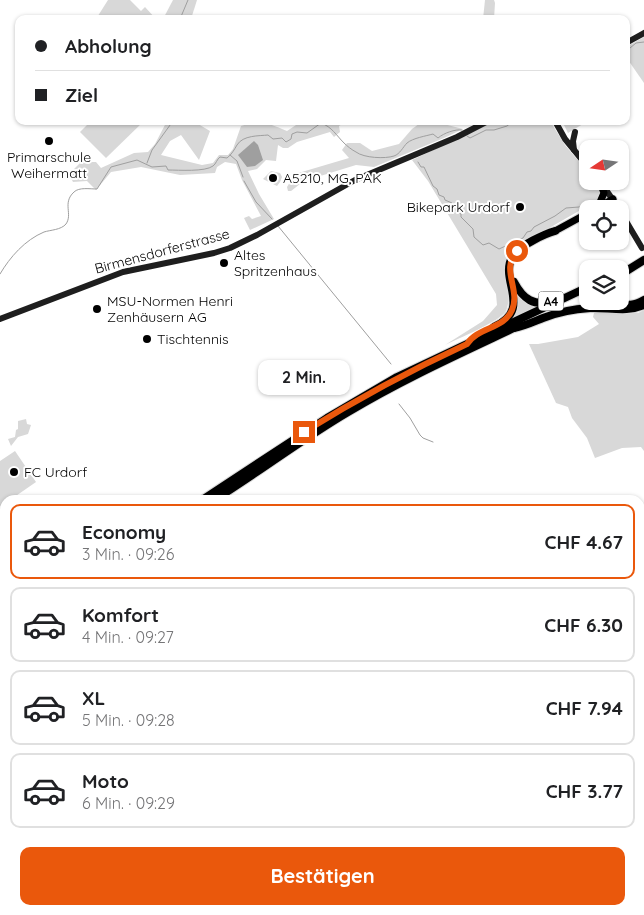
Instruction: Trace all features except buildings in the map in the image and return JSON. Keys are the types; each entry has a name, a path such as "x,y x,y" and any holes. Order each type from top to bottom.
{"highway":[{"path":"467,344 472,337 498,325 508,317 514,304 515,290 512,274 514,260 523,249 555,231"},
{"path":"629,262 643,251"},
{"path":"629,270 644,260"},
{"path":"629,272 635,266"},
{"name":"A4","path":"515,290 529,301 542,303 579,290"},
{"path":"210,495 357,400 405,373 579,291"},
{"path":"221,495 366,401 448,358 579,296"},
{"path":"629,305 644,300"},
{"name":"A4","path":"514,328 524,327 554,314 573,310 594,308 626,310 644,305"}],"main road":[{"path":"630,41 644,32"},
{"name":"Birmensdorferstrasse","path":"0,319 123,272 230,248 355,180 446,142 480,125"},
{"path":"557,125 564,138 579,157"},
{"path":"574,151 573,141 575,132"},
{"path":"606,190 613,199"},
{"path":"555,231 579,218"},
{"path":"629,227 643,251"}],"shaded area":[{"path":"108,0 130,0 141,11 145,7 152,15 99,15"},
{"path":"173,0 197,0 192,15 165,15"},
{"path":"485,0 494,0 494,15 483,15"},
{"path":"644,37 644,83 630,63 630,45"},
{"path":"87,125 140,125 106,158 80,132"},
{"path":"165,125 200,125 210,131 199,160 181,135 170,141 161,155 202,165 213,163 219,155 228,155 233,149 241,126 272,125 287,131 296,125 341,125 339,126 340,132 334,137 330,132 297,142 288,148 278,145 276,161 266,160 257,169 248,171 274,219 250,230 244,218 249,216 252,219 261,216 242,180 236,164 225,162 217,167 215,173 180,175 141,167 111,172 96,190 87,181 73,182 69,174 81,162 96,162 101,168 134,153 148,152 155,144"},
{"path":"418,125 448,125 463,129 374,167 356,165 317,177 309,177 291,191 288,191 287,187 295,174 349,158 342,150 347,143 360,143 372,151 399,144"},
{"path":"486,125 552,125 565,145 579,162 579,190 601,190 601,192 597,200 579,200 579,211 511,250 505,268 509,296 506,311 488,325 445,345 483,321 497,305 496,294 428,181 412,160"},
{"path":"564,125 581,125 568,133"},
{"path":"254,141 258,145 263,160 255,166 247,167 238,155"},
{"path":"271,171 280,173 282,177 277,186 263,179"},
{"path":"517,291 527,302 540,306 511,320 517,302"},
{"path":"644,310 644,451 641,447 622,448 595,458 587,438 572,418 568,407 556,403 529,344 578,337 599,324 593,317 594,313 638,313"},
{"path":"26,419 27,424 31,425 28,434 18,437 11,446 8,439 15,437 18,421"},
{"name":"FC Urdorf","path":"15,451 36,482 17,495 0,495 0,461"}],"waterway":[{"path":"182,15 188,0"},
{"path":"630,48 636,43 644,42"},
{"path":"147,163 152,150 170,125"},
{"path":"0,274 8,261 24,244 37,235 64,226 69,216 68,204 70,196 79,189 97,189 111,167 137,160 152,167 166,166 168,170 209,168 220,157 227,158 243,139 268,135 273,139 282,138 286,142 291,139 292,134 297,132 307,133 318,125"},
{"path":"325,125 353,150 364,156 375,157 394,156 407,143 416,138 433,134 438,138 443,134 462,130"},
{"path":"467,136 470,138 486,130 494,130 508,125"},
{"path":"230,155 237,161 243,177"},
{"path":"418,162 421,167 424,167 439,195 452,203 456,211 461,214 461,217 473,229 474,237 483,245 489,243 499,249 523,238 534,227 566,208 579,207"},
{"path":"244,181 256,202 272,219"},
{"path":"278,226 391,364"},
{"path":"399,404 420,435 433,442"}],"place":[{"name":"Primarschule Weihermatt","path":"49,141"},
{"name":"A5210, MG, PAK","path":"273,178"},
{"name":"Bikepark Urdorf","path":"520,207"},
{"name":"Altes Spritzenhaus","path":"224,263"},
{"name":"MSU-Normen Henri Zenhäusern AG","path":"97,309"},
{"name":"Tischtennis","path":"147,339"},
{"name":"FC Urdorf","path":"14,472"}],"route":[{"path":"304,432 398,377 467,344 472,337 505,320 511,313 514,304 509,269 511,259 517,251"}]}
